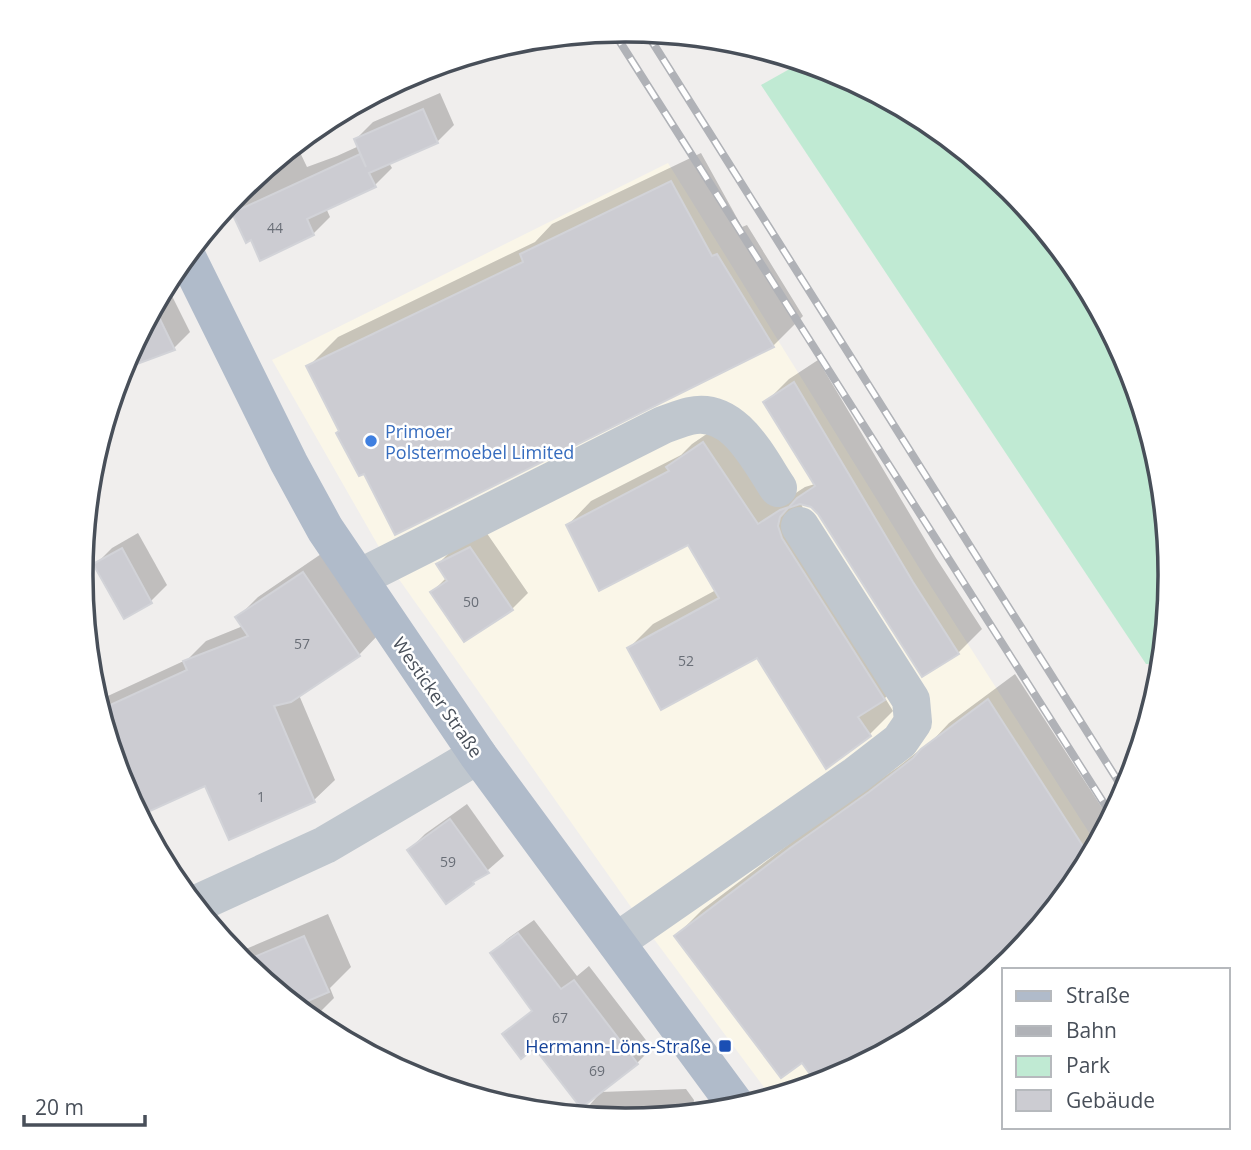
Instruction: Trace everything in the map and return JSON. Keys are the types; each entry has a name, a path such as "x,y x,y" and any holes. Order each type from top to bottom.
{"main road":[{"name":"Westicker Straße","path":"192,266 289,463 325,529 382,617 478,755 730,1098"}],"street":[{"path":"359,578 663,425 692,415 720,417 744,437 778,488"},
{"path":"616,943 856,775 900,741 913,722 911,701 800,526"},
{"path":"204,900 325,845 478,755"}],"shaded area":[{"path":"668,163 923,574 1091,835 1087,842 1069,871 1026,926 977,976 950,998 892,1037 861,1053 797,1080 766,1089 648,931 391,568 272,360"}],"green space":[{"path":"791,68 892,113 950,152 977,174 1026,224 1069,279 1104,339 1118,371 1140,437 1148,471 1154,505 1158,575 1151,664 1146,664 761,85"}],"building":[{"path":"423,109 438,143 369,173 376,187 307,219 314,235 260,261 251,240 246,243 233,215 237,210 360,154 366,167 354,139"},
{"path":"671,181 712,256 717,254 774,347 395,535 364,474 359,476 336,433 339,431 306,366 523,262 520,254"},
{"path":"159,317 175,350 136,365"},
{"path":"794,382 959,654 922,677 818,514 811,507 800,504 788,508 780,517 778,526 782,538 885,700 858,717 871,736 826,769 757,658 661,710 627,648 719,598 688,545 599,591 566,525 669,471 666,467 703,442 758,524 789,507 815,486 763,402"},
{"path":"470,547 513,610 464,642 430,592 447,581 436,564"},
{"path":"122,548 152,603 124,619 93,564"},
{"path":"303,572 360,656 291,702 274,706 315,802 229,840 205,786 148,812 121,746 109,705 187,670 183,661 248,636 235,617"},
{"path":"988,699 1084,847 1069,871 1026,926 977,976 950,998 892,1037 861,1053 810,1075 802,1063 781,1078 674,936 869,792"},
{"path":"450,819 489,873 446,904 407,850"},
{"path":"518,933 561,989 574,980 638,1064 583,1106 579,1106 539,1054 533,1049 521,1059 502,1034 532,1011 490,953"},
{"path":"304,936 329,992 306,1002 254,957"}],"railway":[{"path":"620,42 1106,807"},
{"path":"653,43 1118,780"}],"place":[{"name":"Primoer Polstermoebel Limited","path":"371,441"},
{"name":"Hermann-Löns-Straße","path":"725,1046"}]}
